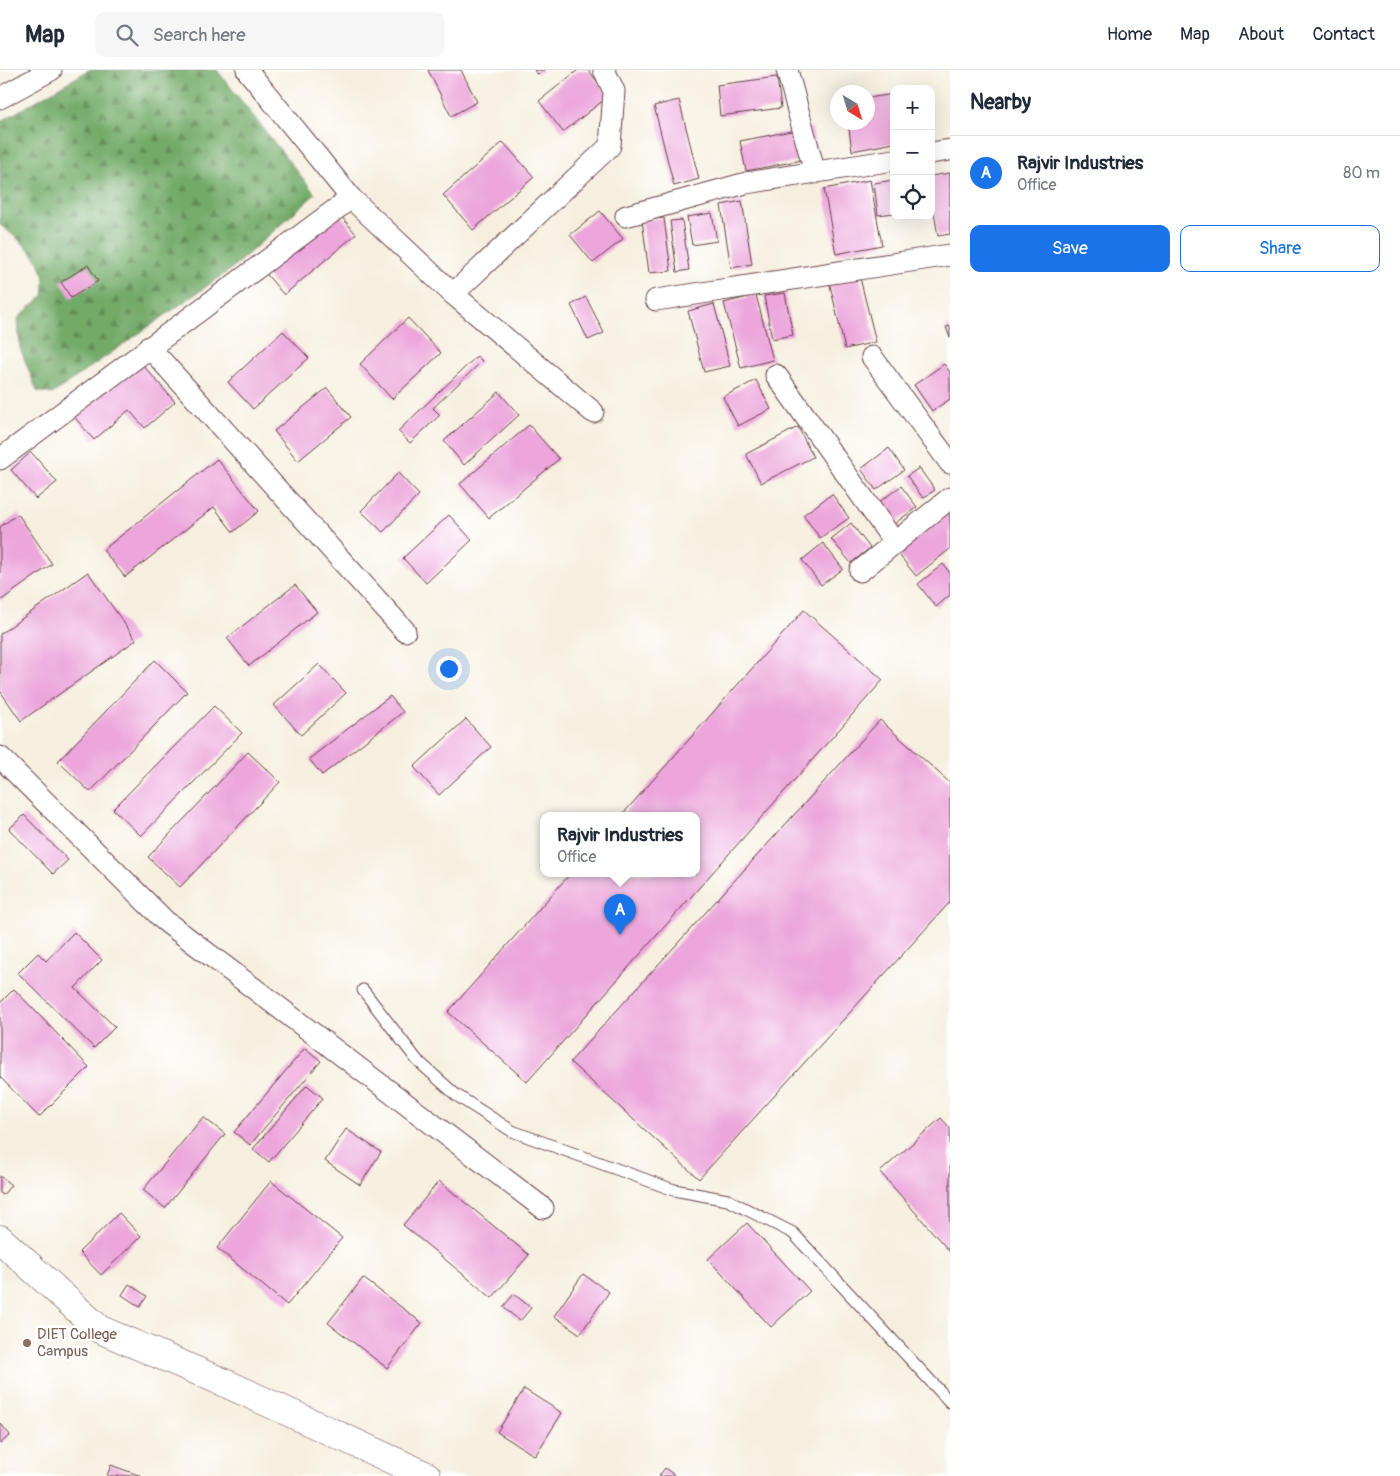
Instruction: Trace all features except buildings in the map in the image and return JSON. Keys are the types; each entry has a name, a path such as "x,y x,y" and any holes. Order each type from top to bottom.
{"street":[{"path":"0,98 51,70"},
{"path":"247,70 351,198 453,294 593,412"},
{"path":"453,294 610,146 614,91 604,70"},
{"path":"787,70 815,172"},
{"path":"935,153 950,150"},
{"path":"626,216 746,184 890,161"},
{"path":"0,459 351,198"},
{"path":"656,300 950,255"},
{"path":"149,347 405,631"},
{"path":"872,357 950,463"},
{"path":"776,375 895,543"},
{"path":"860,571 950,498"},
{"path":"0,758 165,921 543,1208"},
{"path":"0,1239 99,1329 225,1383 427,1476"}],"lane":[{"path":"364,990 417,1060 456,1095 512,1131 674,1190 728,1200 793,1233 950,1402"}],"green space":[{"path":"89,70 217,70 315,194 230,270 52,394 37,391 20,348 18,318 43,296 44,280 39,263 34,255 0,225 0,122"}],"place":[{"name":"Rajvir Industries","path":"620,935"},
{"name":"DIET College Campus","path":"27,1343"}]}
